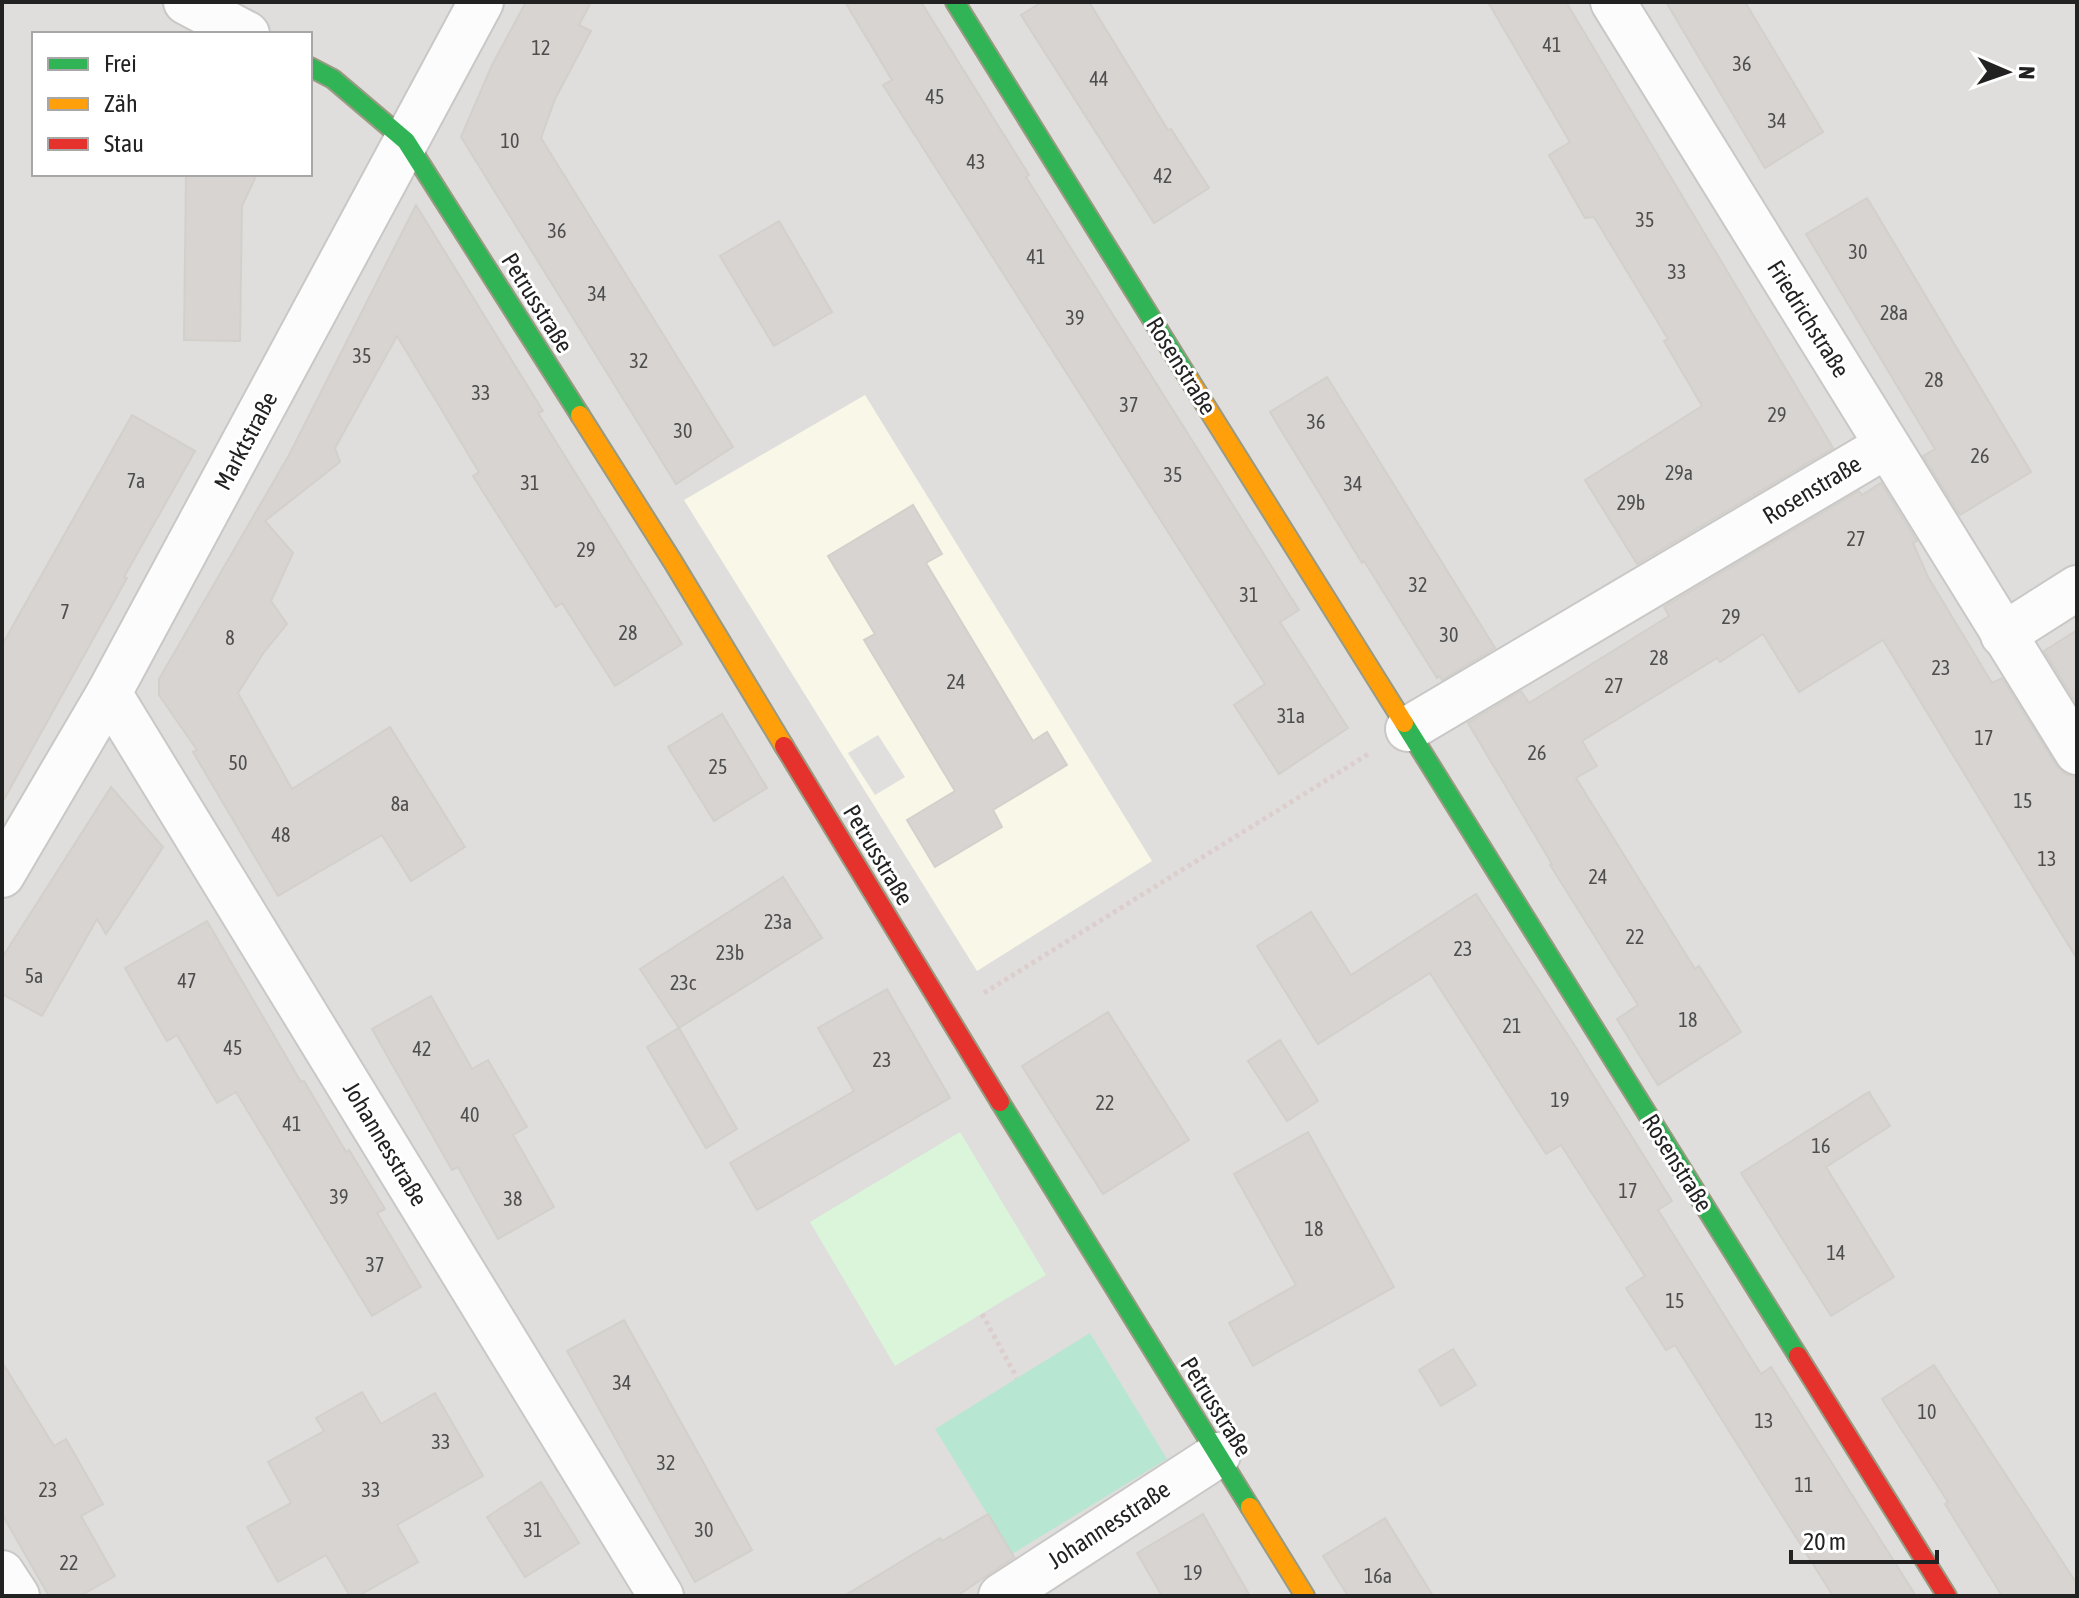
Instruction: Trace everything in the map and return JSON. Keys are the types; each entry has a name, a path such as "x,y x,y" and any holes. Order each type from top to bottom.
{"street":[{"path":"186,2 243,32"},
{"name":"Marktstraße","path":"2,875 109,693 481,2"},
{"name":"Rosenstraße","path":"955,2 1947,1596"},
{"name":"Friedrichstraße","path":"1613,2 2077,752"},
{"name":"Petrusstraße","path":"312,68 333,79 406,141 673,562 946,1016 1305,1596"},
{"name":"Rosenstraße","path":"1408,729 1886,446"},
{"path":"2003,635 2077,588"},
{"name":"Johannesstraße","path":"109,693 661,1596"},
{"name":"Johannesstraße","path":"1001,1596 1218,1455"},
{"path":"2,1573 17,1596"}],"path":[{"path":"946,1016 1408,729"},
{"path":"982,1314 1017,1378"}],"shaded area":[{"path":"2,2 2077,2 2077,1596 2,1596"},
{"path":"865,395 1152,861 977,971 684,500"},
{"path":"878,735 905,777 875,795 848,753"}],"green space":[{"path":"960,1132 1046,1275 895,1366 810,1222"},
{"path":"1090,1333 1167,1459 1012,1554 935,1429"}],"building":[{"path":"526,2 591,2 579,25 591,31 555,99 541,138 733,447 676,484 461,137 492,65"},
{"path":"845,2 921,2 1029,175 1026,177 1299,610 1280,622 1348,728 1279,774 1234,705 1265,684 883,85 892,80"},
{"path":"1042,2 1089,2 1168,130 1171,129 1209,188 1154,223 1021,15"},
{"path":"1488,2 1566,2 1833,448 1637,564 1585,480 1702,406 1664,341 1668,339 1594,217 1585,218 1549,155 1570,142"},
{"path":"1666,2 1745,2 1823,132 1765,168"},
{"path":"186,176 256,176 242,206 240,341 184,340"},
{"path":"1867,198 2031,472 1960,515 1923,456 1935,449 1806,234"},
{"path":"416,205 543,411 538,413 682,644 615,686 562,603 556,607 473,476 479,472 397,336 335,448 340,462 265,521 293,553 271,601 287,624 264,652 238,693 292,789 390,727 465,847 411,881 382,835 278,896 193,752 197,750 159,695 159,679 289,455"},
{"path":"779,221 832,312 774,346 720,256"},
{"path":"1327,377 1495,648 1442,680 1440,676 1437,678 1364,561 1362,563 1270,412"},
{"path":"132,415 195,451 2,803 2,645"},
{"path":"1881,483 1917,541 1913,543 1928,577 1992,683 2002,678 2056,765 2065,774 2077,777 2077,959 1883,640 1799,692 1763,634 1720,662 1717,658 1582,741 1597,766 1576,778 1695,969 1699,966 1741,1032 1658,1085 1617,1019 1638,1005 1550,865 1468,723 1521,691 1529,703 1669,616 1664,607 1859,491 1862,495"},
{"path":"913,505 942,554 926,563 1033,741 1047,732 1067,765 993,810 1002,827 935,867 907,820 955,791 864,640 875,634 828,556"},
{"path":"2077,630 2077,704 2044,651"},
{"path":"722,714 767,788 714,821 668,747"},
{"path":"111,787 163,847 106,934 97,919 42,1016 2,994 2,958"},
{"path":"783,877 822,938 679,1028 640,969"},
{"path":"1476,894 1672,1201 1658,1210 1761,1374 1771,1367 1916,1596 1833,1596 1675,1345 1666,1350 1626,1288 1645,1276 1561,1145 1546,1154 1430,973 1318,1044 1257,946 1311,912 1351,975"},
{"path":"207,921 301,1082 304,1081 346,1152 349,1150 385,1209 377,1213 421,1287 372,1316 236,1092 217,1103 177,1035 167,1041 125,968"},
{"path":"887,989 950,1098 757,1210 730,1163 854,1091 818,1028"},
{"path":"431,996 472,1069 488,1060 527,1127 513,1135 554,1207 498,1239 458,1167 452,1170 372,1029"},
{"path":"1108,1012 1189,1140 1103,1194 1022,1066"},
{"path":"679,1028 737,1129 706,1148 647,1047"},
{"path":"1280,1040 1318,1101 1287,1121 1248,1061"},
{"path":"1869,1092 1890,1126 1826,1167 1894,1277 1831,1316 1741,1173"},
{"path":"1308,1132 1394,1287 1253,1366 1229,1323 1296,1285 1234,1174"},
{"path":"624,1320 752,1550 695,1582 567,1351"},
{"path":"1453,1349 1476,1385 1441,1406 1419,1370"},
{"path":"2,1362 54,1446 66,1439 103,1504 81,1516 115,1576 80,1596 49,1596 2,1514"},
{"path":"1934,1365 2077,1584 2077,1596 2002,1596 1945,1504 1948,1502 1882,1399"},
{"path":"362,1392 381,1424 435,1393 483,1476 397,1525 418,1562 358,1596 350,1596 326,1555 278,1582 247,1527 291,1503 268,1462 324,1431 316,1418"},
{"path":"541,1482 579,1543 525,1577 487,1517"},
{"path":"988,1514 1014,1557 957,1596 844,1596 940,1538 942,1541"},
{"path":"1203,1514 1250,1596 1162,1596 1137,1553"},
{"path":"1385,1518 1433,1596 1348,1596 1323,1556"}],"traffic: fast":[{"path":"955,2 1189,379"},
{"path":"312,68 333,79 406,141 580,415"},
{"path":"1404,723 1798,1356"},
{"path":"1000,1102 1250,1507"}],"traffic: slow":[{"path":"1189,379 1404,723"},
{"path":"580,415 784,746"},
{"path":"1250,1507 1305,1596"}],"traffic: jam":[{"path":"784,746 1000,1102"},
{"path":"1798,1356 1947,1596"}]}
